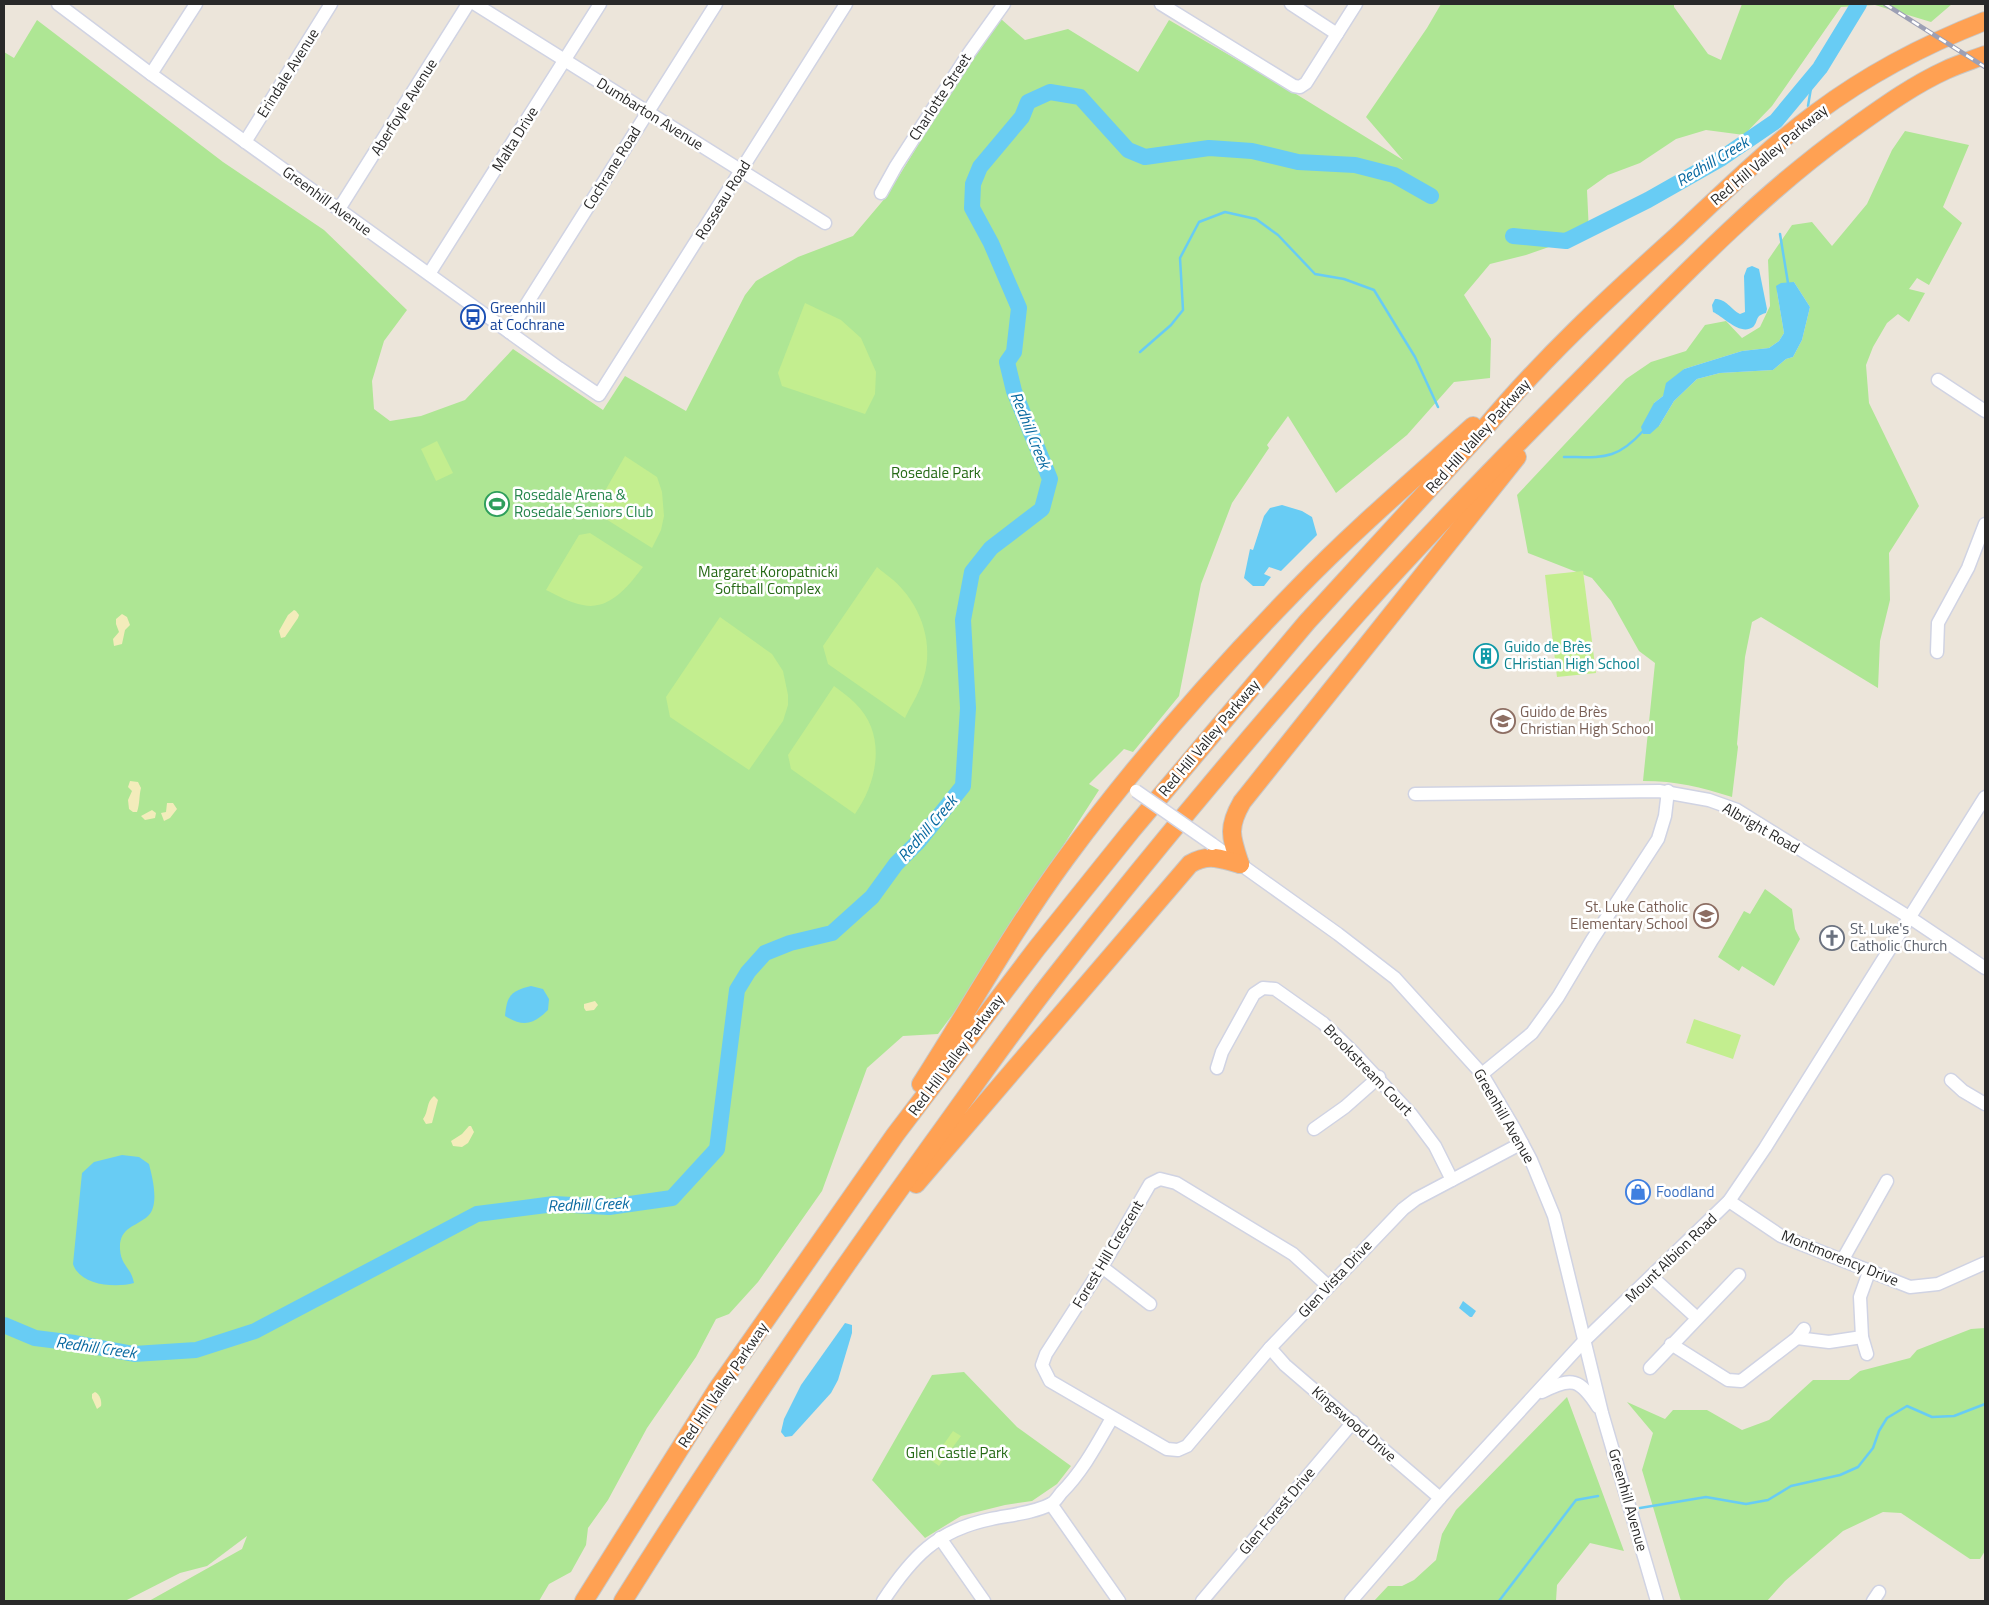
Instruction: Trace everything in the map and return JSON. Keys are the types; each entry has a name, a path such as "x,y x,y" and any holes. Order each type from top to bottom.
{"highway":[{"name":"Red Hill Valley Parkway","path":"584,1601 716,1391 896,1135 1043,941 1219,725 1307,622 1508,401 1604,302 1764,156 1816,113 1879,72 1947,36 1985,21"},
{"name":"Red Hill Valley Parkway","path":"623,1601 733,1430 854,1253 1023,1017 1158,847 1254,732 1360,611 1464,498 1562,397 1708,251 1788,178 1823,150 1907,91 1947,70 1985,55"},
{"path":"1240,864 1231,841 1232,830 1242,802 1479,507 1562,397"},
{"path":"896,1135 914,1095 1032,906 1066,858 1130,787 1232,659 1299,587 1477,423 1508,401"},
{"path":"854,1253 876,1233 905,1196 1190,864 1200,858 1213,857 1240,864"}],"street":[{"name":"Greenhill Avenue","path":"58,4 245,142 599,395"},
{"path":"151,74 196,4"},
{"name":"Erindale Avenue","path":"245,142 331,4"},
{"name":"Aberfoyle Avenue","path":"340,209 468,4"},
{"name":"Dumbarton Avenue","path":"475,4 825,223"},
{"name":"Malta Drive","path":"429,274 600,4"},
{"name":"Cochrane Road","path":"509,332 716,4"},
{"name":"Rosseau Road","path":"599,395 846,4"},
{"name":"Charlotte Street","path":"882,193 896,166 969,53 1004,4"},
{"path":"1162,4 1294,86 1300,87 1306,83 1356,4"},
{"path":"1291,4 1337,34"},
{"path":"1938,380 1985,411"},
{"path":"1938,652 1938,624 1968,568 1985,524"},
{"name":"Greenhill Avenue","path":"1130,787 1338,934 1395,978 1482,1074 1531,1160 1554,1216 1602,1413 1657,1601"},
{"path":"1482,1074 1532,1033 1558,997 1592,940 1658,839 1665,816 1668,791"},
{"name":"Albright Road","path":"1415,794 1668,791 1709,800 1737,810 1909,917 1985,968"},
{"name":"Mount Albion Road","path":"1351,1601 1440,1498 1585,1340 1729,1201 1766,1148 1985,797"},
{"name":"Brookstream Court","path":"1217,1068 1222,1052 1254,994 1263,988 1275,989 1323,1023 1379,1077 1411,1114 1435,1146 1452,1180"},
{"path":"1314,1129 1379,1077"},
{"path":"1951,1080 1963,1091 1985,1104"},
{"name":"Glen Vista Drive","path":"1178,1450 1187,1446 1270,1348 1403,1209 1416,1199 1522,1143"},
{"name":"Forest Hill Crescent","path":"1178,1450 1167,1449 1050,1381 1042,1365 1046,1354 1102,1267 1150,1184 1160,1179 1176,1183 1293,1254 1328,1286"},
{"path":"1843,1259 1887,1181"},
{"name":"Montmorency Drive","path":"1729,1201 1781,1236 1910,1287 1938,1284 1985,1264"},
{"path":"1102,1267 1150,1304"},
{"path":"1867,1354 1862,1337 1860,1297 1869,1272"},
{"path":"1650,1368 1739,1275"},
{"path":"1652,1276 1697,1318"},
{"path":"1671,1344 1728,1380 1742,1381 1801,1334 1829,1342 1862,1337"},
{"name":"Kingswood Drive","path":"1270,1348 1286,1365 1440,1498"},
{"path":"1536,1395 1558,1384 1573,1382 1582,1385 1602,1413"},
{"path":"883,1601 901,1574 921,1552 940,1538 975,1522 1051,1504 1081,1470 1112,1418"},
{"name":"Glen Forest Drive","path":"1202,1601 1353,1422"},
{"path":"1051,1504 1119,1601"},
{"path":"940,1538 984,1601"}],"green space":[{"path":"1441,4 1674,4 1674,7 1708,54 1721,60 1742,4 1952,4 1931,22 1875,5 1841,7 1772,106 1744,135 1706,130 1676,139 1640,163 1608,175 1587,190 1589,233 1526,255 1490,264 1464,295 1491,339 1490,378 1454,382 1407,435 1336,493 1288,416 1267,445 1269,448 1232,503 1201,584 1179,696 1133,752 1124,749 1089,784 1099,790 962,1002 938,1034 903,1036 867,1068 822,1191 758,1282 729,1314 716,1319 696,1357 647,1428 608,1500 588,1528 586,1545 571,1572 549,1584 539,1601 149,1601 242,1549 247,1536 207,1566 180,1573 125,1601 4,1601 4,52 14,58 37,20 223,162 324,230 407,310 384,341 372,381 374,409 390,421 421,416 465,400 513,349 603,410 625,376 686,411 745,295 756,281 798,257 853,236 886,197 977,49 1001,19 1025,40 1068,29 1138,72 1169,20 1296,94 1403,160 1366,117 1427,28"},
{"path":"1905,131 1969,145 1943,207 1962,223 1929,285 1917,278 1909,289 1925,293 1909,322 1898,314 1887,323 1873,347 1866,365 1869,403 1919,506 1889,553 1890,600 1880,641 1878,688 1761,617 1752,622 1745,657 1732,797 1688,785 1643,781 1655,663 1639,651 1611,601 1592,578 1528,553 1517,495 1626,379 1651,362 1686,351 1705,325 1726,321 1742,338 1760,327 1770,306 1768,260 1792,225 1812,222 1832,246 1867,204 1892,150","holes":["1794,282 1810,307 1802,340 1793,357 1786,359 1773,370 1720,373 1697,379 1674,401 1659,426 1654,403 1663,396 1684,369 1742,351 1769,348 1779,341 1784,333 1777,292"]},
{"path":"805,303 841,320 861,338 876,372 875,394 865,414 782,386 778,373"},
{"path":"437,441 453,473 436,481 421,449"},
{"path":"625,456 657,477 662,492 664,516 661,530 652,548 601,516 598,503"},
{"path":"590,533 643,567 618,595 602,604 593,606 573,603 546,590 579,535"},
{"path":"877,567 897,584 911,600 922,622 925,634 927,647 926,671 905,718 828,664 823,646"},
{"path":"1583,571 1596,673 1557,677 1545,575"},
{"path":"720,617 772,654 783,671 788,695 788,705 783,721 749,770 670,717 666,697"},
{"path":"834,686 853,701 865,715 872,729 875,743 874,773 863,801 855,814 791,769 788,755"},
{"path":"1765,889 1792,909 1795,929 1800,939 1774,986 1742,966 1739,971 1718,957 1744,911 1750,914"},
{"path":"1694,1019 1741,1035 1733,1059 1686,1043"},
{"path":"1985,1328 1985,1551 1980,1559 1970,1559 1901,1513 1883,1512 1843,1531 1785,1581 1767,1601 1681,1601 1642,1470 1653,1433 1627,1402 1665,1419 1673,1410 1707,1410 1742,1430 1769,1420 1813,1380 1849,1380 1860,1371 1910,1358 1917,1350 1971,1329"},
{"name":"Glen Castle Park","path":"964,1372 1017,1427 1071,1466 1057,1484 1032,1501 1005,1505 961,1516 925,1538 872,1480 932,1375"},
{"path":"1567,1397 1624,1551 1590,1543 1557,1585 1556,1601 1374,1601 1388,1586 1402,1586 1414,1580 1436,1560 1442,1534 1456,1510"},
{"path":"953,1431 961,1436 939,1466 932,1461"}],"sand":[{"path":"294,610 299,615 298,618 285,637 281,638 279,631 288,615"},
{"path":"122,614 127,617 130,625 125,630 122,644 114,646 113,639 119,632 116,619"},
{"path":"130,781 138,782 141,788 137,812 129,809 128,800 132,791 128,787"},
{"path":"167,803 173,803 177,809 170,818 164,821 161,813 166,812"},
{"path":"152,810 156,813 155,818 145,820 141,816"},
{"path":"595,1001 598,1005 594,1010 586,1011 584,1004"},
{"path":"434,1096 438,1100 432,1123 426,1124 423,1119 431,1098"},
{"path":"471,1126 474,1132 468,1143 462,1147 453,1146 451,1141 462,1134"},
{"path":"95,1392 101,1402 101,1406 97,1409 92,1398 92,1394"}],"water":[{"path":"1752,266 1759,269 1767,309 1766,313 1758,317 1753,327 1743,329 1732,325 1713,312 1712,305 1715,299 1719,299 1726,302 1740,314 1745,312 1744,276 1747,268"},
{"path":"1794,282 1810,307 1802,340 1793,357 1786,359 1773,370 1720,373 1697,379 1674,401 1659,426 1650,434 1643,434 1641,427 1654,403 1663,396 1666,383 1684,369 1742,351 1769,348 1779,341 1784,333 1776,286 1781,283"},
{"path":"1282,505 1302,511 1312,517 1317,535 1281,571 1269,567 1264,574 1271,577 1264,586 1253,586 1244,578 1250,549 1253,550 1264,516 1270,508"},
{"path":"531,986 543,989 549,999 548,1010 537,1019 528,1023 517,1022 505,1016 507,1003 511,995"},
{"path":"122,1155 139,1157 149,1164 153,1183 154,1205 148,1216 125,1232 120,1242 122,1259 131,1273 134,1283 126,1285 99,1284 83,1277 73,1264 82,1173 94,1162"},
{"path":"1463,1301 1476,1311 1472,1317 1459,1308"},
{"path":"845,1323 852,1325 852,1333 838,1380 831,1393 792,1436 785,1437 781,1432 784,1419 801,1385"}],"waterway":[{"name":"Redhill Creek","path":"1513,236 1566,241 1648,200 1722,158 1776,121 1820,68 1859,4"},
{"path":"1808,106 1813,76"},
{"name":"Redhill Creek","path":"4,1325 35,1338 134,1354 196,1350 255,1331 477,1214 554,1204 609,1207 672,1198 717,1149 737,990 748,972 765,953 790,943 832,933 872,897 896,864 919,841 963,786 968,708 963,620 972,572 991,548 1042,509 1050,479 1014,391 1007,362 1014,352 1019,308 991,243 972,208 973,184 980,167 1022,117 1028,102 1050,92 1080,97 1128,150 1145,157 1209,148 1252,151 1298,162 1355,165 1394,175 1431,196"},
{"path":"1140,352 1171,325 1183,310 1180,258 1199,222 1225,212 1256,219 1278,235 1315,274 1344,279 1374,290 1415,357 1438,407"},
{"path":"1780,234 1788,283"},
{"path":"1564,457 1599,457 1617,452 1644,430"},
{"path":"1640,1508 1706,1497 1746,1504 1768,1500 1791,1486 1840,1475 1858,1467 1873,1448 1879,1431 1887,1418 1907,1406 1932,1417 1954,1416 1985,1404"},
{"path":"1499,1601 1576,1500 1598,1496"}],"railway":[{"path":"1885,4 1985,67"}],"place":[{"name":"Greenhill at Cochrane","path":"473,317"},
{"name":"Rosedale Arena & Rosedale Seniors Club","path":"497,504"},
{"name":"Guido de Brès CHristian High School","path":"1486,656"},
{"name":"Guido de Brès Christian High School","path":"1503,721"},
{"name":"St. Luke Catholic Elementary School","path":"1706,916"},
{"name":"St. Luke's Catholic Church","path":"1832,938"},
{"name":"Foodland","path":"1638,1192"}],"park label":[{"name":"Rosedale Park","path":"936,473"},
{"name":"Margaret Koropatnicki Softball Complex","path":"768,580"}]}
